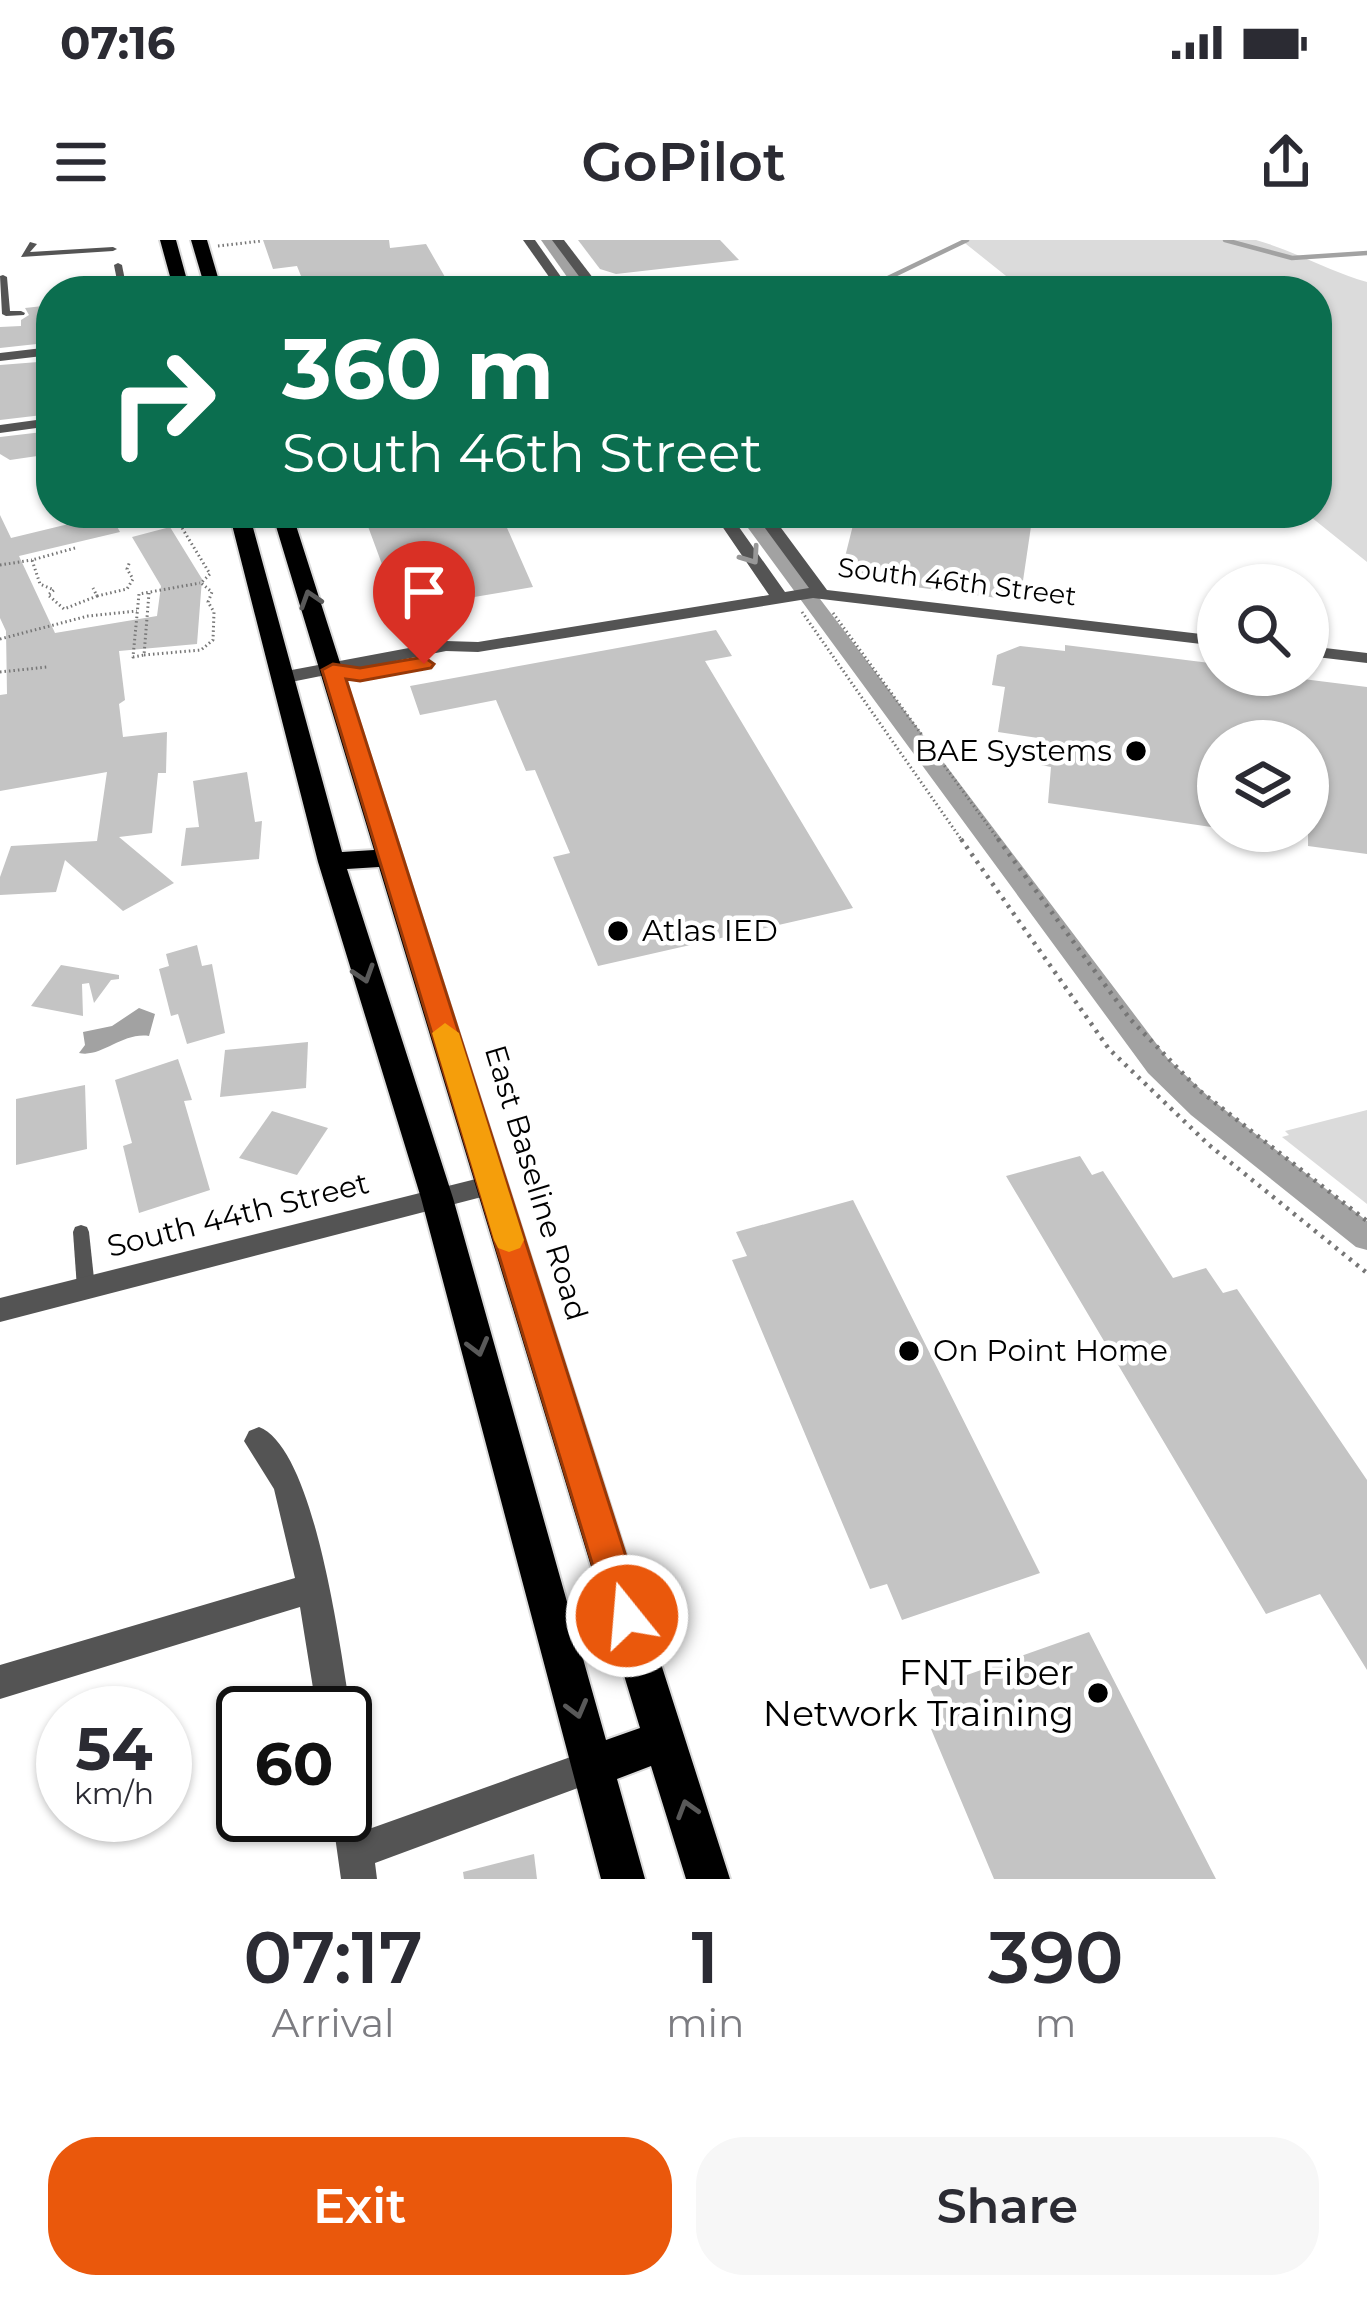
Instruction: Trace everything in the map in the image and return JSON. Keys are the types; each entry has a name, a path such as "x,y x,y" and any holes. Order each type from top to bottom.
{"main road":[{"path":"168,240 178,276"},
{"path":"206,243 212,276"},
{"path":"243,528 331,862 437,1198 623,1879"},
{"name":"East Baseline Road","path":"287,528 708,1879"},
{"path":"331,862 390,857"},
{"path":"593,1766 665,1740"}],"street":[{"path":"529,240 554,276"},
{"path":"558,240 586,276"},
{"path":"0,357 36,353"},
{"path":"0,429 36,424"},
{"path":"735,528 800,595"},
{"path":"769,528 800,595"},
{"name":"South 46th Street","path":"281,678 333,670 360,675 456,658 478,647 800,595 1197,638"},
{"path":"1329,653 1367,658"},
{"name":"South 44th Street","path":"0,1310 492,1186"},
{"path":"259,1441 288,1484 329,1686"},
{"path":"0,1682 313,1588"},
{"path":"358,1866 593,1766"}],"lane":[{"path":"33,244 24,255 113,249"},
{"path":"118,265 120,276"},
{"path":"4,277 6,314 20,313"},
{"path":"81,1232 86,1288"}],"path":[{"path":"206,243 261,241"},
{"path":"181,528 210,574 201,583 138,596 133,656 201,650 213,640 214,612 208,602 212,592 201,583"},
{"path":"0,565 75,548"},
{"path":"32,560 40,584 54,590 48,596 52,604 64,609 128,589 133,579 127,569 130,561"},
{"path":"93,588 97,596"},
{"path":"144,655 149,593"},
{"path":"800,595 1130,1019 1200,1091 1367,1221"},
{"path":"800,595 1109,1049 1209,1145 1367,1273"},
{"path":"0,639 88,616 137,611"},
{"path":"0,671 47,667"}],"shaded area":[{"path":"961,240 1256,240 1367,282 1367,562 1325,528 1332,528 1332,276 1006,276"},
{"path":"139,1008 155,1014 149,1036 79,1053 85,1045 83,1032 112,1026"},
{"path":"1367,1110 1367,1204 1282,1137 1289,1135 1285,1131"}],"building":[{"path":"263,240 389,240 390,248 426,244 444,276 301,276 297,266 273,269"},
{"path":"578,240 720,240 739,260 616,274 600,269"},
{"path":"36,307 36,344 0,348 0,327 21,326 29,315 25,308"},
{"path":"36,362 36,416 0,420 0,365"},
{"path":"36,433 36,456 10,460 0,454 0,437"},
{"path":"0,515 11,538 52,528 118,528 120,532 19,556 55,633 157,616 161,586 132,537 171,528 202,579 197,644 119,651 125,700 119,704 123,737 167,732 166,773 158,773 152,833 119,837 174,883 123,911 65,860 56,892 0,895 0,877 11,846 97,841 107,772 0,791 0,695 7,694 6,631 0,618"},
{"path":"369,528 507,528 533,587 403,609 396,602"},
{"path":"852,528 1031,528 1020,601 840,577"},
{"path":"716,630 732,656 705,661 853,908 598,966 553,857 570,853 535,770 526,771 496,700 420,715 410,686"},
{"name":"BAE Systems","path":"1065,645 1197,661 1197,696 1329,696 1329,682 1367,687 1367,854 1329,849 1329,720 1197,720 1197,825 1048,803 1051,767 1041,765 1045,739 998,732 1005,687 992,685 997,655 1020,646 1065,651"},
{"path":"247,772 255,822 262,821 259,859 181,866 186,828 199,827 193,781"},
{"path":"197,945 202,966 212,964 225,1033 187,1044 178,1014 171,1016 159,969 169,966 166,954"},
{"path":"61,965 119,975 119,979 111,980 94,1003 89,983 82,984 83,1016 31,1006"},
{"path":"308,1042 306,1088 220,1097 225,1050"},
{"path":"178,1059 192,1100 184,1101 210,1190 139,1213 123,1146 132,1143 115,1080"},
{"path":"85,1085 87,1149 16,1165 16,1099"},
{"path":"272,1111 328,1128 297,1175 239,1158"},
{"path":"1080,1156 1092,1175 1103,1171 1173,1278 1206,1268 1223,1293 1237,1289 1367,1480 1367,1670 1320,1594 1266,1614 1006,1176"},
{"path":"853,1200 1040,1573 902,1620 887,1584 870,1589 732,1260 747,1256 736,1232"},
{"path":"1089,1632 1216,1879 994,1879 931,1729 946,1724 930,1688"},
{"path":"534,1854 537,1879 464,1879 463,1872"}],"waterway":[{"path":"548,240 573,276"},
{"path":"892,276 967,240"},
{"path":"1225,240 1292,258 1367,253"},
{"path":"757,528 1158,1066 1201,1107 1367,1238"}],"slow traffic":[{"path":"445,1033 509,1240"}],"place":[{"name":"BAE Systems","path":"1136,751"},
{"name":"Atlas IED","path":"618,931"},
{"name":"On Point Home","path":"909,1351"},
{"name":"FNT Fiber Network Training","path":"1098,1693"}],"route":[{"path":"424,664 360,675 333,670 627,1616"}]}
